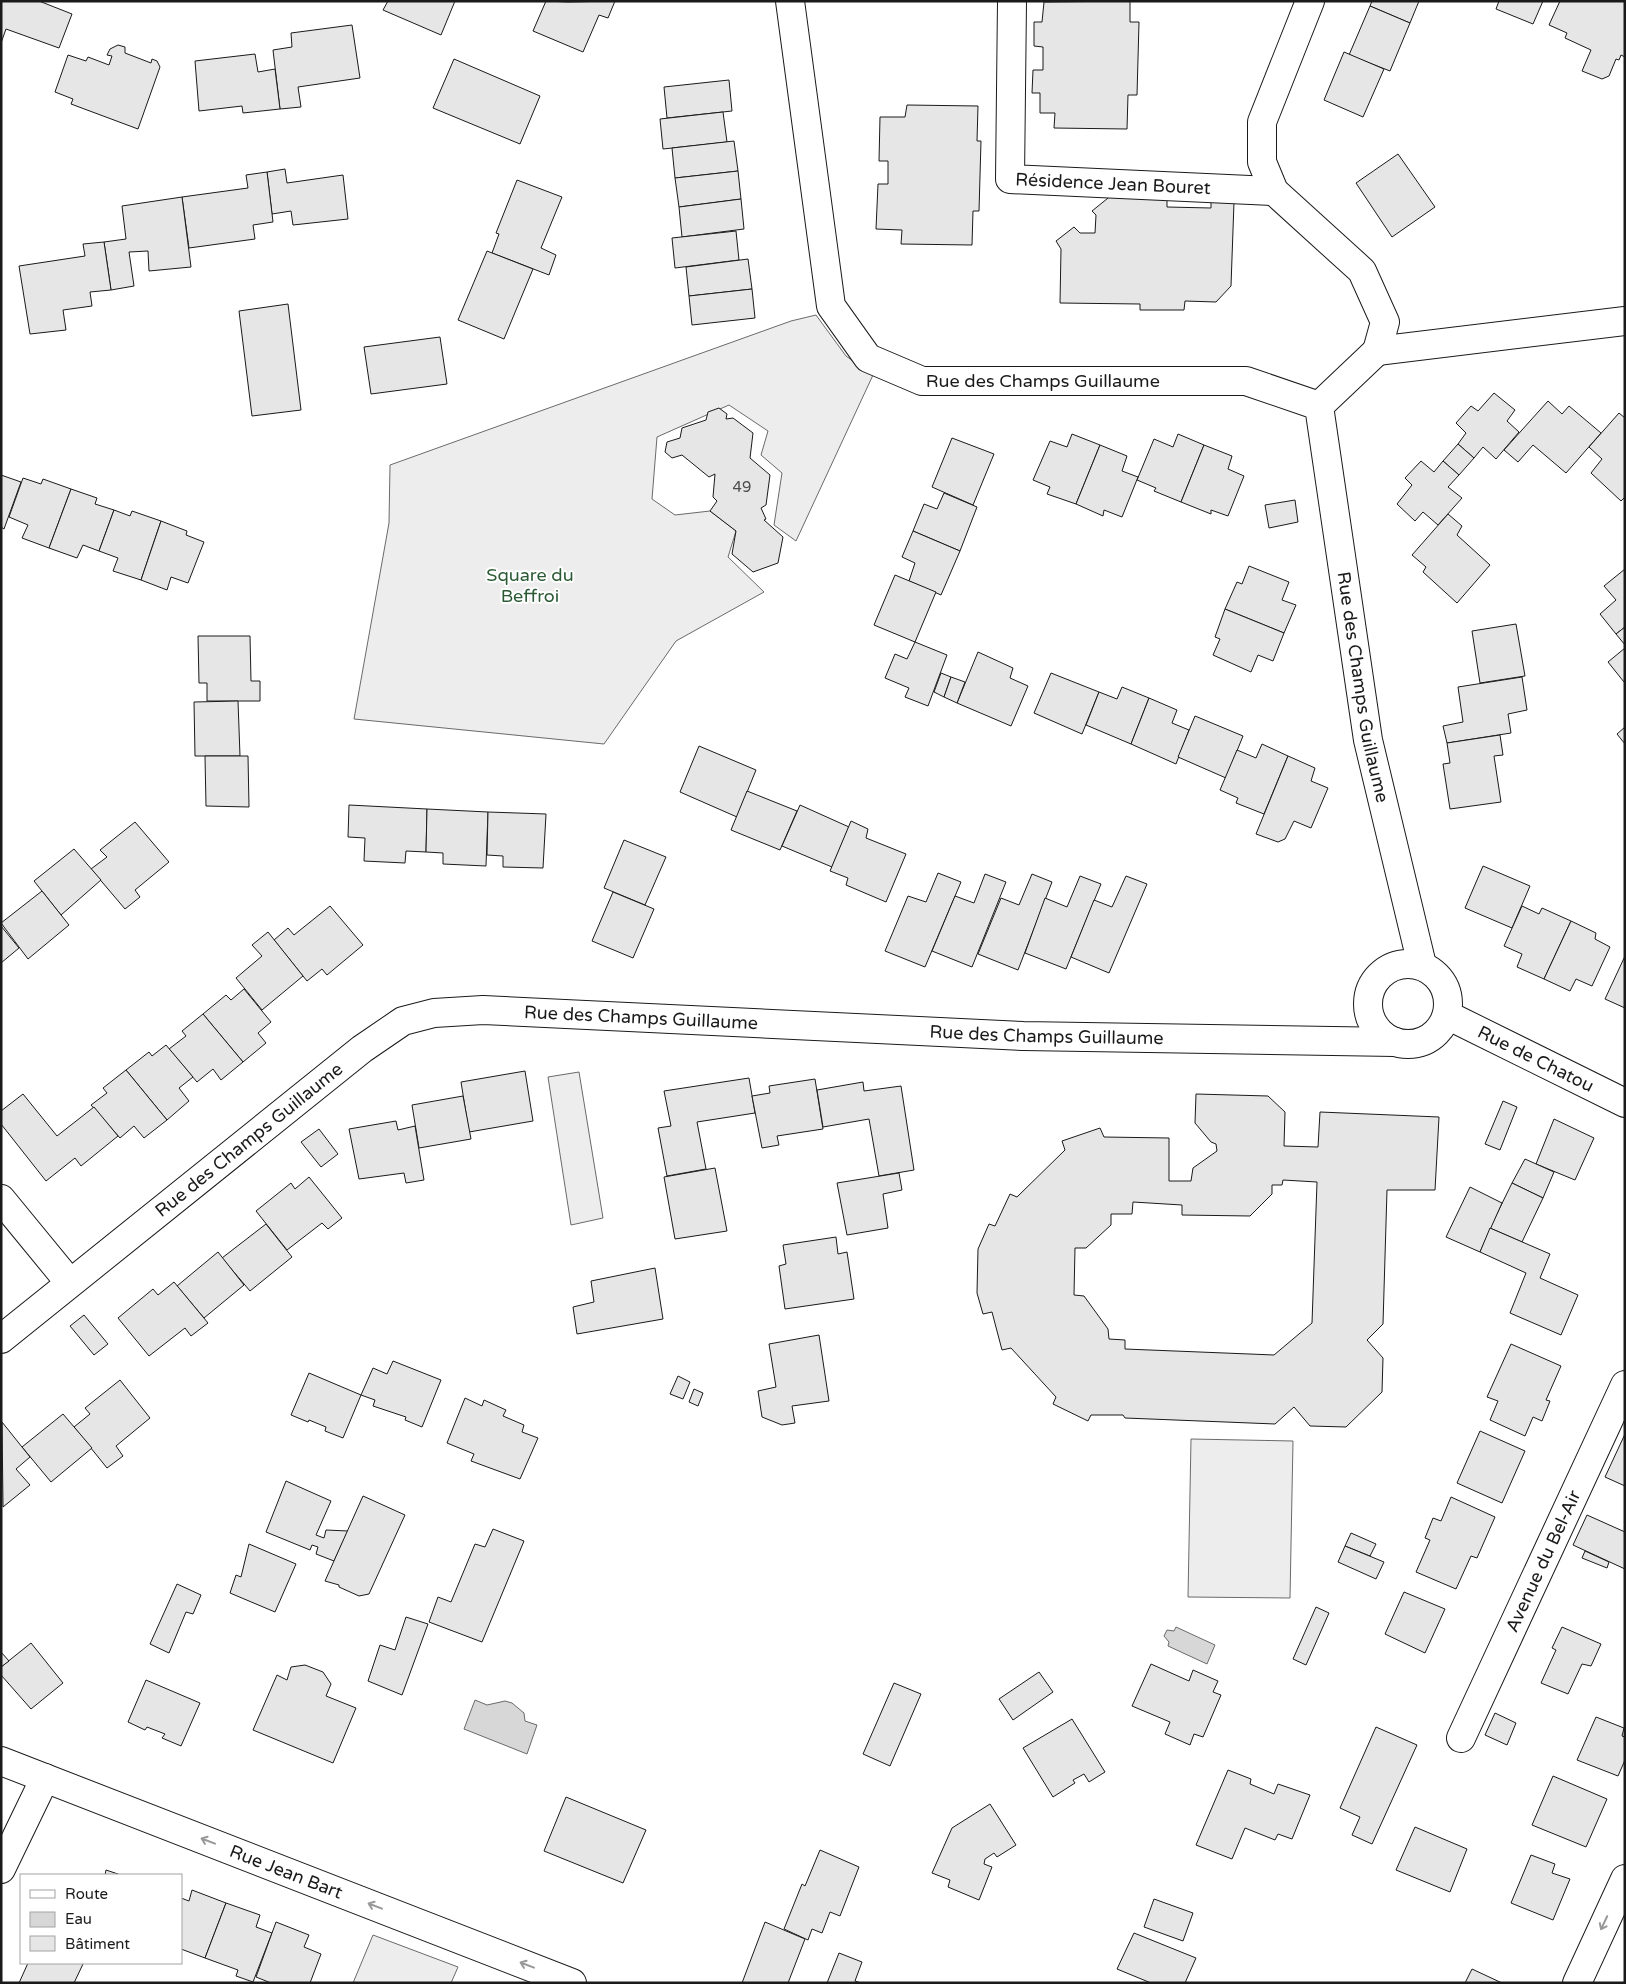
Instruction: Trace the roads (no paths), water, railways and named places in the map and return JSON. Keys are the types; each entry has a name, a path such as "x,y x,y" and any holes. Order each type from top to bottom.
{"street":[{"name":"Rue des Champs Guillaume","path":"790,1 831,306 868,358 922,381 1246,380 1319,406 1368,740 1422,966"},
{"name":"Résidence Jean Bouret","path":"1012,1 1010,179 1274,191"},
{"path":"1310,1 1262,122 1262,162 1274,191 1362,271 1385,322 1377,351 1319,406"},
{"path":"1377,351 1625,321"},
{"path":"1409,963 1422,966 1432,971 1444,985 1448,1002 1447,1014 1438,1030 1422,1042 1408,1044 1394,1042 1384,1036 1370,1017 1369,993 1374,982 1395,965 1409,963"},
{"name":"Rue des Champs Guillaume","path":"1,1339 362,1049 403,1021 434,1013 483,1010 1023,1036 1394,1042"},
{"name":"Rue de Chatou","path":"1447,1014 1625,1102"},
{"path":"1,1200 70,1283"},
{"name":"Avenue du Bel-Air","path":"1461,1738 1625,1385"},
{"name":"Rue Jean Bart","path":"1,1761 572,1983"},
{"path":"1,1869 46,1778"},
{"path":"1577,1983 1625,1879"}],"water":[{"path":"1176,1627 1215,1645 1207,1664 1168,1646 1169,1642 1164,1636 1167,1630 1174,1631"},
{"path":"475,1700 487,1705 505,1701 512,1703 524,1713 525,1721 537,1725 527,1754 464,1729"}],"park label":[{"name":"Square du Beffroi","path":"530,585"}]}
